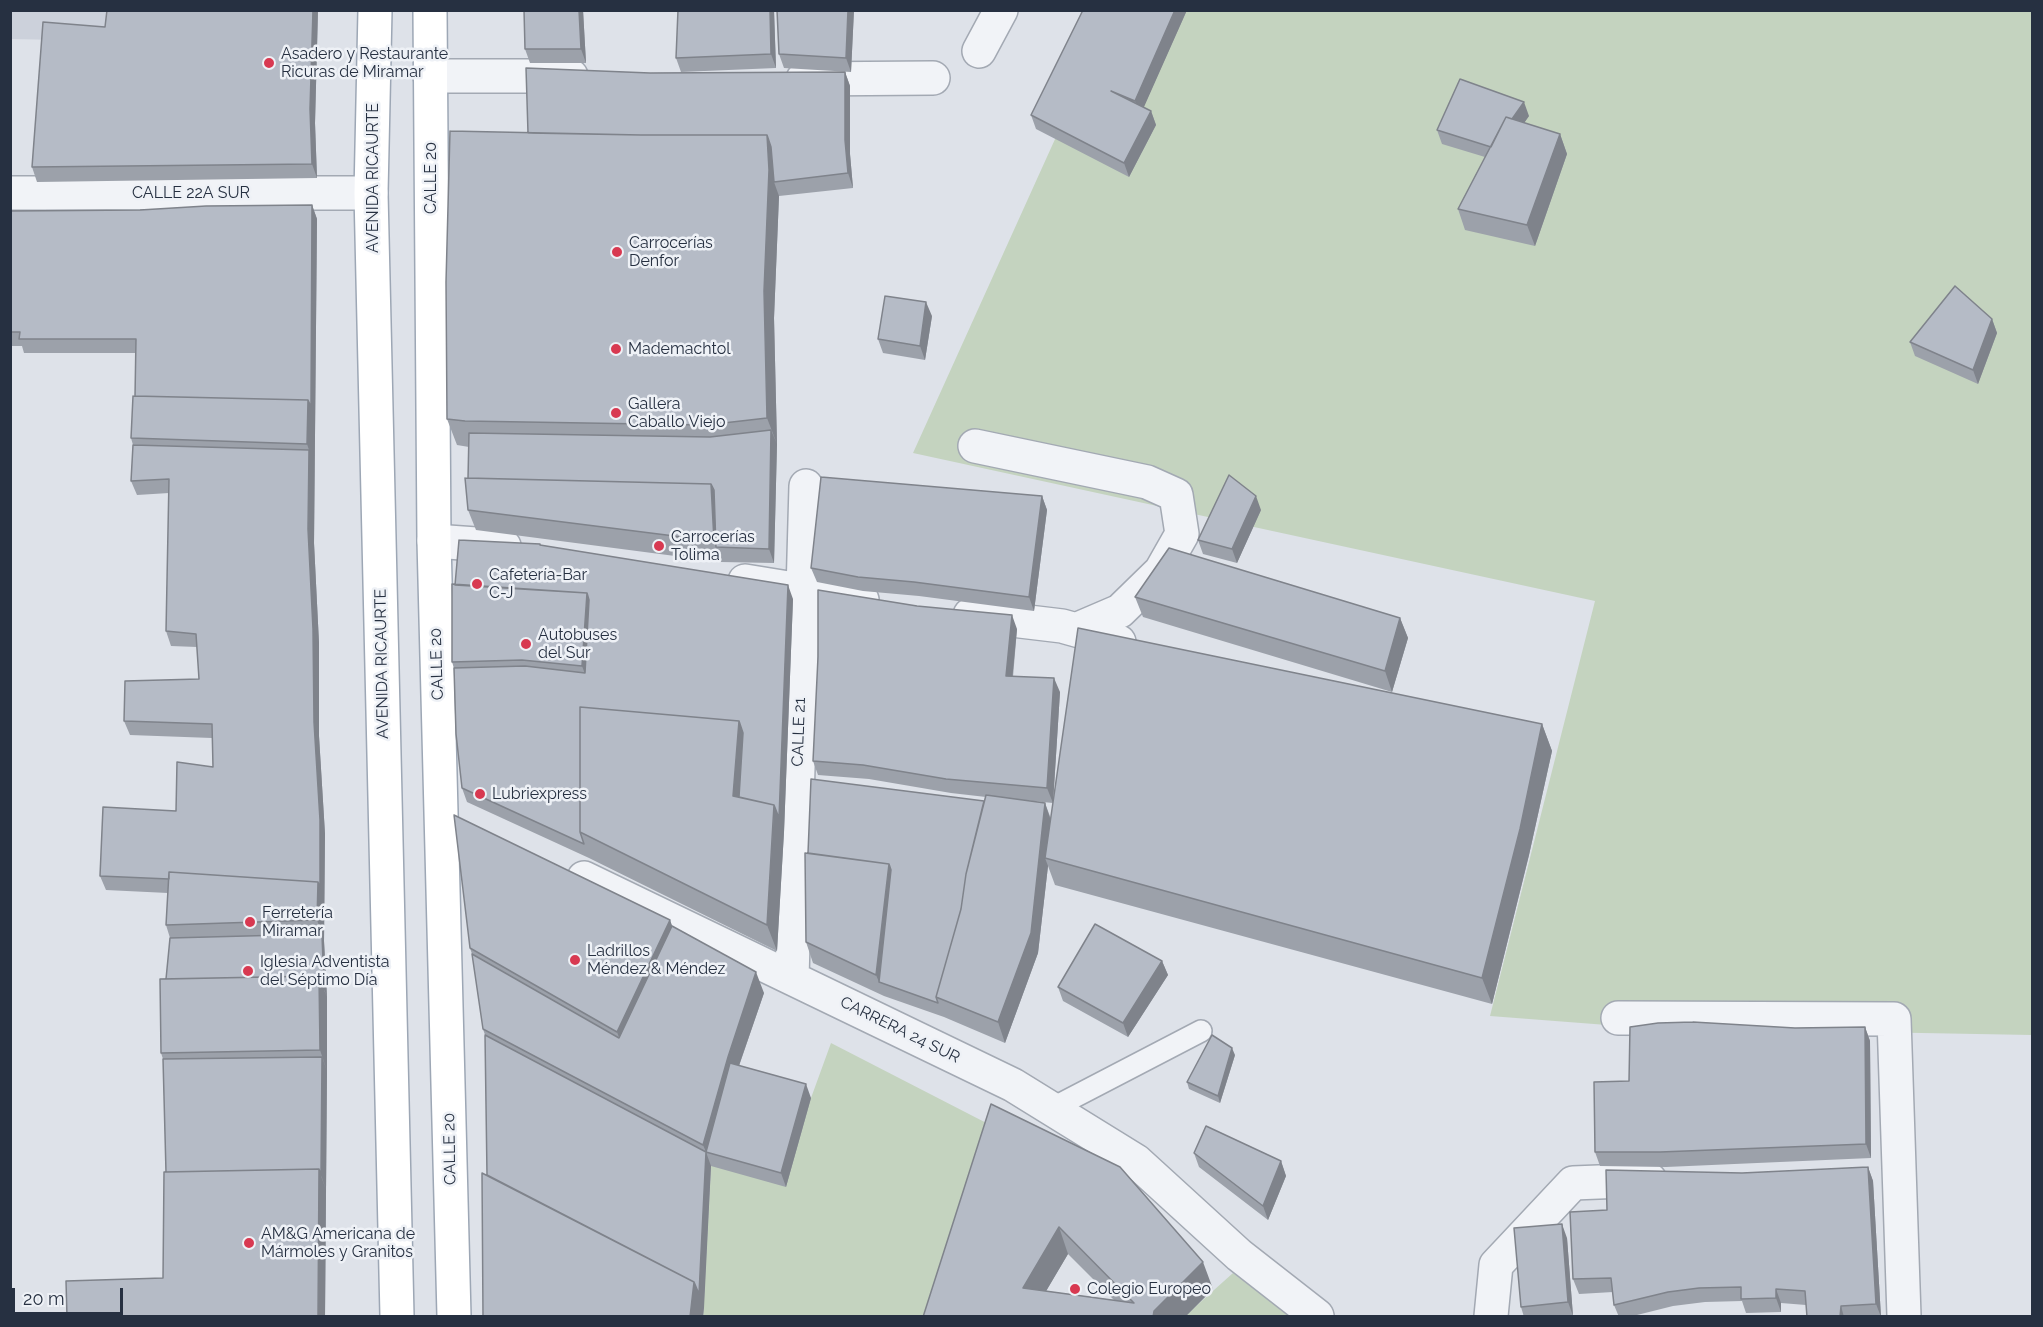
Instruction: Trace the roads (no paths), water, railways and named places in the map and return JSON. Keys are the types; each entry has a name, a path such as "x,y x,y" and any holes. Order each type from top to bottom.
{"main road":[{"name":"AVENIDA RICAURTE","path":"375,10 371,193 397,1317"},
{"name":"CALLE 20","path":"430,10 434,541 454,1317"}],"street":[{"path":"979,51 1001,10"},
{"path":"430,76 597,76"},
{"path":"777,79 933,78"},
{"name":"CALLE 22A SUR","path":"10,193 371,193"},
{"path":"975,447 1147,482 1176,495 1182,534 1161,571 1120,610 1078,629"},
{"name":"CALLE 21","path":"792,978 806,486"},
{"path":"434,541 535,548"},
{"path":"715,577 888,604"},
{"path":"944,612 1078,629 1143,650"},
{"path":"797,782 831,786"},
{"path":"442,810 474,826"},
{"name":"CARRERA 24 SUR","path":"558,866 1013,1085 1136,1161 1239,1256 1317,1317"},
{"path":"1618,1018 1894,1019 1886,1168 1904,1317"},
{"path":"1491,1317 1496,1265 1573,1184 1677,1179"}],"lane":[{"path":"1051,1109 1201,1031"}],"place":[{"name":"Asadero y Restaurante Ricuras de Miramar","path":"269,63"},
{"name":"Carrocerías Denfor","path":"617,252"},
{"name":"Mademachtol","path":"616,349"},
{"name":"Gallera Caballo Viejo","path":"616,413"},
{"name":"Carrocerías Tolima","path":"659,546"},
{"name":"Cafetería-Bar C-J","path":"477,584"},
{"name":"Autobuses del Sur","path":"526,644"},
{"name":"Lubriexpress","path":"480,794"},
{"name":"Ferretería Miramar","path":"250,922"},
{"name":"Ladrillos Méndez & Méndez","path":"575,960"},
{"name":"Iglesia Adventista del Séptimo Día","path":"248,971"},
{"name":"AM&G Americana de Mármoles y Granitos","path":"249,1243"},
{"name":"Colegio Europeo","path":"1075,1289"}]}
